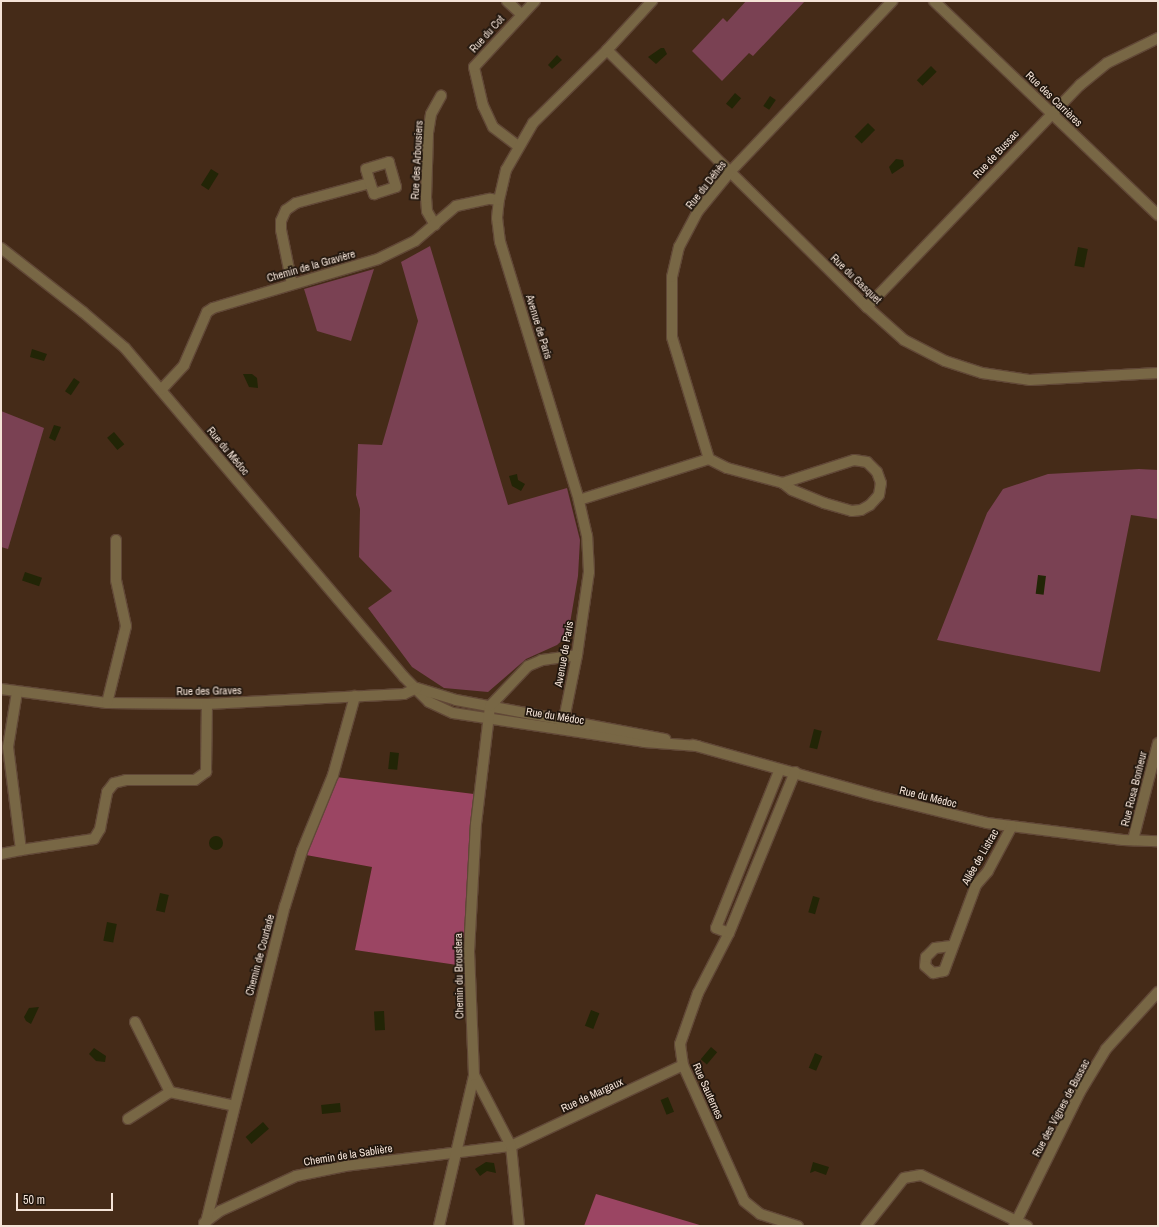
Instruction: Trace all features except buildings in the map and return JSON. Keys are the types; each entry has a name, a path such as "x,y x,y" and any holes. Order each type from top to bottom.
{"street":[{"path":"507,1 521,14"},
{"name":"Rue du Cot","path":"518,146 493,127 483,106 474,67 534,1"},
{"name":"Avenue de Paris","path":"562,729 577,655 589,572 587,536 579,500 500,242 497,218 499,200 506,170 518,146 533,123 607,50 652,1"},
{"name":"Rue du Déhès","path":"709,459 672,336 672,277 679,248 698,211 730,172 892,1"},
{"name":"Rue des Carrières","path":"934,1 1158,215"},
{"name":"Rue de Bussac","path":"867,307 1051,113 1107,63 1158,38"},
{"name":"Rue du Gasquet","path":"607,50 867,307 904,340 945,361 982,373 1030,380 1158,373"},
{"name":"Rue des Arbousiers","path":"435,225 427,211 428,148 431,114 441,96"},
{"path":"292,284 281,230 281,221 286,210 296,203 370,183"},
{"name":"Chemin de la Gravière","path":"161,390 184,365 207,312 223,303 378,259 415,241 456,206 490,199 499,200"},
{"name":"Rue du Médoc","path":"1,248 108,332 161,390 404,677 417,688 429,702 453,712 489,718 644,742 698,746"},
{"path":"579,500 709,459 726,468 783,483 792,490 852,511 861,510 870,505 879,495 881,484 877,472 866,462 854,460 783,483"},
{"path":"107,703 126,626 116,580 116,540"},
{"path":"490,706 528,666 542,660 577,655"},
{"name":"Rue du Médoc","path":"417,688 490,706 565,714 698,746 877,796 981,821 1133,840 1158,841"},
{"name":"Rue des Graves","path":"1,689 107,703 207,704 404,694 417,688"},
{"path":"17,692 8,747 21,850"},
{"name":"Chemin de Courtade","path":"204,1224 285,906 302,851 333,775 355,696"},
{"path":"1,854 94,840 100,830 107,792 114,783 126,780 195,780 206,772 207,704"},
{"name":"Chemin du Broustera","path":"490,706 476,824 469,952 474,1075 511,1146 518,1226"},
{"name":"Rue Rosa Bonheur","path":"1133,840 1158,743"},
{"path":"729,933 716,928 780,769"},
{"name":"Rue Sauternes","path":"794,772 729,933 698,993 680,1044 683,1065 744,1201 760,1214 798,1226"},
{"name":"Allée de Listrac","path":"951,946 976,885 988,871 1012,826"},
{"name":"Rue des Vignes de Bussac","path":"1015,1224 1080,1092 1106,1049 1146,1002 1158,992"},
{"path":"1146,1002 1158,1006"},
{"path":"135,1022 170,1092"},
{"name":"Rue de Margaux","path":"456,1153 511,1146 683,1065"},
{"path":"440,1226 474,1075"},
{"path":"128,1119 170,1092 235,1106"},
{"name":"Chemin de la Sablière","path":"204,1224 220,1211 296,1176 346,1166 456,1153"},
{"path":"866,1226 904,1178 921,1175 1015,1224 1027,1226"}],"shaded area":[{"path":"746,1 805,1 753,56 749,53 722,81 692,51 723,18 727,22"},
{"path":"661,48 664,48 667,54 656,64 648,57"},
{"path":"557,55 562,60 552,69 548,65"},
{"path":"931,66 937,72 923,86 917,80"},
{"path":"735,93 741,98 732,109 726,104"},
{"path":"770,96 776,100 769,110 763,106"},
{"path":"868,123 875,130 862,144 855,136"},
{"path":"896,159 903,160 904,166 892,174 889,167"},
{"path":"211,169 219,174 209,190 201,185"},
{"path":"430,246 508,505 567,488 580,540 578,576 568,635 557,645 526,659 488,692 444,688 412,667 368,608 392,591 359,557 360,509 356,495 358,444 382,445 418,321 401,262"},
{"path":"1078,247 1088,249 1084,268 1074,266"},
{"path":"374,269 351,341 317,331 304,289"},
{"path":"32,349 47,354 44,361 30,357"},
{"path":"243,374 252,374 257,378 258,388 249,387"},
{"path":"74,378 80,382 71,395 65,391"},
{"path":"1,411 44,428 8,549 1,547"},
{"path":"54,425 61,427 55,441 49,438"},
{"path":"114,432 124,444 117,450 107,438"},
{"path":"1139,469 1158,470 1158,519 1131,515 1100,672 937,640 987,513 1003,489 1048,474"},
{"path":"517,474 518,480 525,484 521,491 512,486 509,476"},
{"path":"25,572 42,578 39,586 22,581"},
{"path":"1038,575 1046,576 1044,595 1036,594"},
{"path":"814,729 822,731 817,749 809,747"},
{"path":"390,752 399,753 397,770 388,769"},
{"path":"336,777 474,794 464,966 355,950 372,867 306,855"},
{"path":"216,836 221,838 223,843 221,848 216,850 211,848 209,843 211,838"},
{"path":"160,893 169,895 165,913 156,911"},
{"path":"813,896 820,898 815,914 808,912"},
{"path":"107,922 117,924 113,943 103,941"},
{"path":"39,1007 31,1024 26,1021 24,1017 29,1008"},
{"path":"591,1010 599,1013 593,1029 585,1026"},
{"path":"384,1011 385,1030 375,1030 374,1012"},
{"path":"711,1047 717,1052 707,1064 701,1059"},
{"path":"94,1048 106,1056 105,1062 96,1061 89,1054"},
{"path":"815,1053 822,1056 816,1071 809,1068"},
{"path":"668,1097 674,1112 667,1115 661,1100"},
{"path":"340,1103 341,1112 322,1114 321,1105"},
{"path":"263,1122 269,1129 252,1144 246,1137"},
{"path":"486,1162 494,1163 496,1173 487,1171 480,1176 475,1169"},
{"path":"813,1162 829,1167 826,1175 815,1171 810,1173"},
{"path":"596,1194 703,1226 584,1226"}]}
